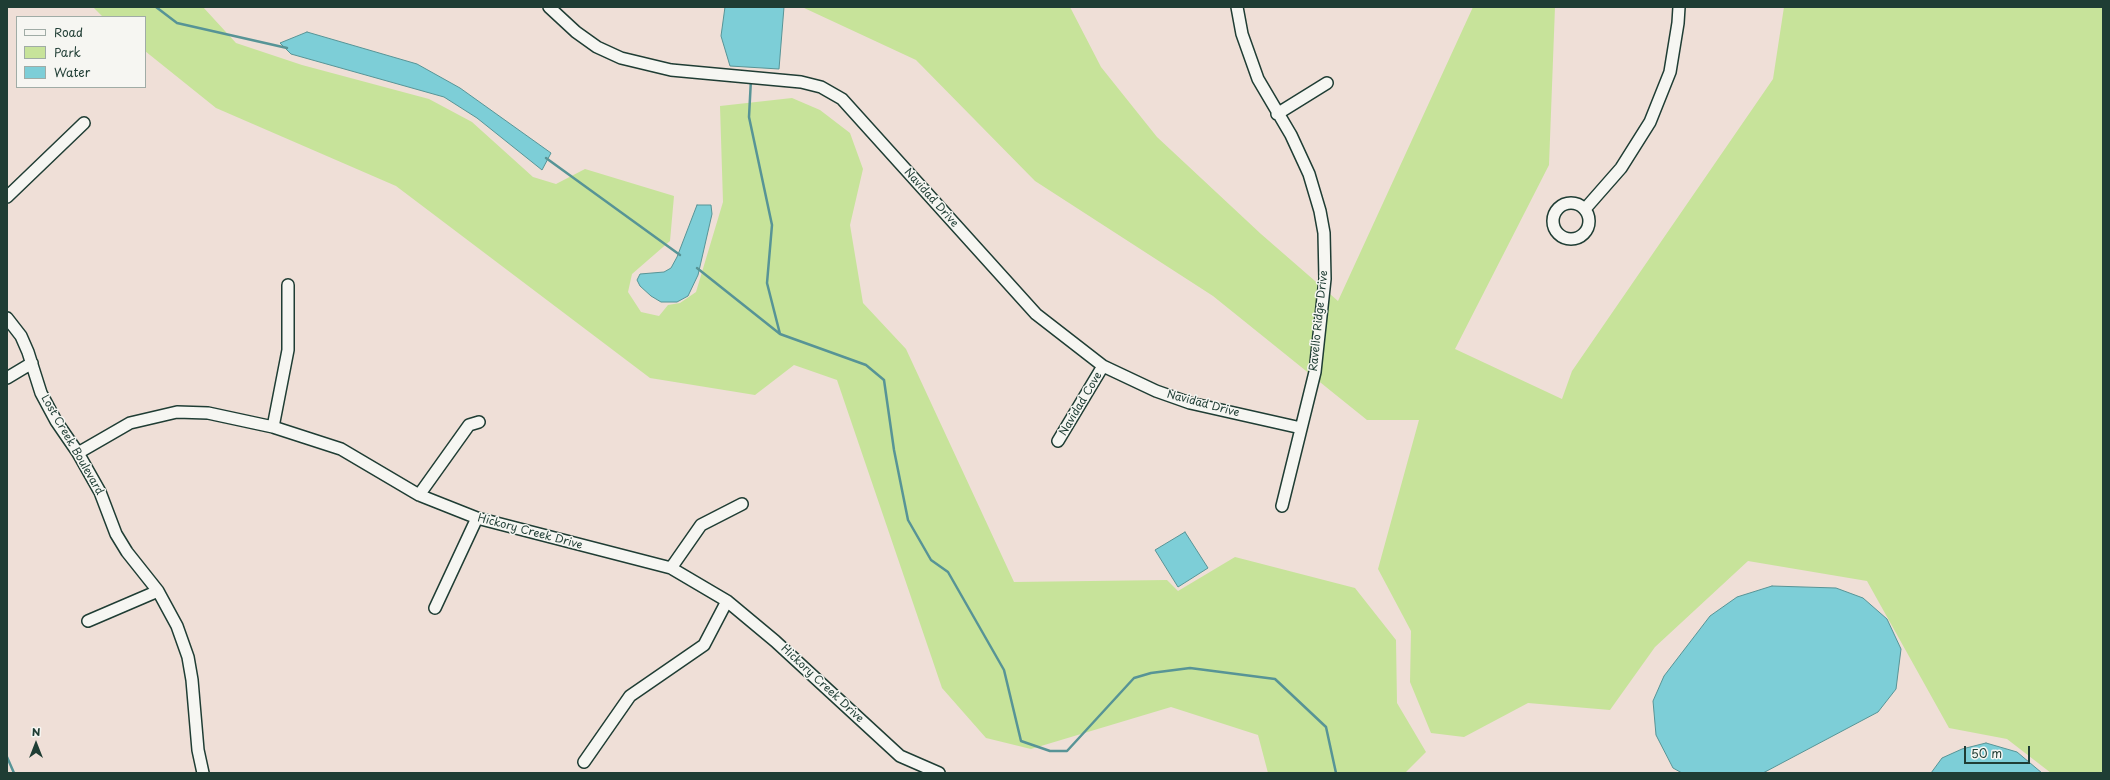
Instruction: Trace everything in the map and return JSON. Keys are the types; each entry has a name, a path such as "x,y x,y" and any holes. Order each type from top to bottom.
{"street":[{"name":"Navidad Drive","path":"549,7 576,32 597,47 621,58 671,70 801,82 821,87 842,99 1036,314 1103,366 1156,391 1190,403 1301,428"},
{"name":"Ravello Ridge Drive","path":"1237,7 1248,57 1277,114 1291,134 1309,174 1320,211 1325,255 1326,279 1315,372 1282,506"},
{"path":"1585,209 1621,168 1650,122 1670,72 1679,7"},
{"path":"1277,114 1327,83"},
{"path":"7,197 84,123"},
{"path":"272,427 288,350 288,285"},
{"name":"Lost Creek Boulevard","path":"7,318 21,336 32,363 41,392 48,407 78,453 100,492 116,534 127,552 158,591 177,626 188,657 192,680 198,750 203,773"},
{"path":"7,378 32,363"},
{"name":"Navidad Cove","path":"1058,441 1103,366"},
{"name":"Hickory Creek Drive","path":"78,453 130,423 177,412 208,412 272,427 341,449 419,495 477,518 671,568 727,601 775,641 900,756 939,773"},
{"path":"419,495 470,425 479,422"},
{"path":"671,568 701,525 742,504"},
{"path":"435,608 477,518"},
{"path":"88,621 158,591"},
{"path":"584,762 630,696 704,645 727,601"}],"green space":[{"path":"93,7 203,7 236,43 302,65 429,99 472,122 533,177 556,184 585,169 674,196 670,241 632,274 628,292 641,312 659,316 668,305 680,303 696,292 723,202 720,106 792,98 820,110 850,133 863,169 850,225 863,303 906,349 1014,582 1167,580 1178,591 1235,557 1355,588 1396,640 1397,703 1426,752 1405,773 1268,773 1258,735 1171,707 1031,749 986,738 942,688 837,380 794,365 755,395 650,378 396,186 216,108 146,52 146,16 102,16"},
{"path":"802,7 1070,7 1101,67 1157,137 1261,234 1338,301 1473,7 1555,7 1549,165 1455,349 1562,399 1572,371 1773,79 1784,7 2103,7 2103,773 2051,773 2007,739 1949,728 1867,581 1748,561 1655,647 1610,710 1528,703 1464,737 1431,733 1410,682 1411,631 1378,569 1419,420 1367,420 1213,296 1035,181 916,60"}],"water":[{"path":"725,7 784,7 779,69 730,66 721,36"},
{"path":"307,32 417,64 460,88 551,153 542,170 477,118 444,97 291,54 280,43"},
{"path":"697,205 711,205 712,214 698,275 688,296 677,302 661,302 651,296 640,286 637,280 640,274 664,272 671,268 677,257"},
{"path":"1185,532 1208,568 1178,587 1155,550"},
{"path":"1772,586 1836,588 1863,598 1887,619 1901,649 1896,689 1878,712 1763,773 1682,773 1673,768 1656,735 1653,701 1664,676 1710,616 1737,597"},
{"path":"1986,743 2017,752 2042,773 1931,773 1942,758 1962,749"}],"waterway":[{"path":"156,7 177,23 287,48"},
{"path":"751,79 749,117 772,225 767,283 780,334"},
{"path":"546,158 680,255"},
{"path":"697,268 780,334 866,365 884,380 894,450 908,520 931,560 948,572 1004,670 1021,741 1050,751 1067,751 1134,678 1151,673 1190,668 1275,679 1326,727 1336,773"},
{"path":"7,757 14,773"}]}
